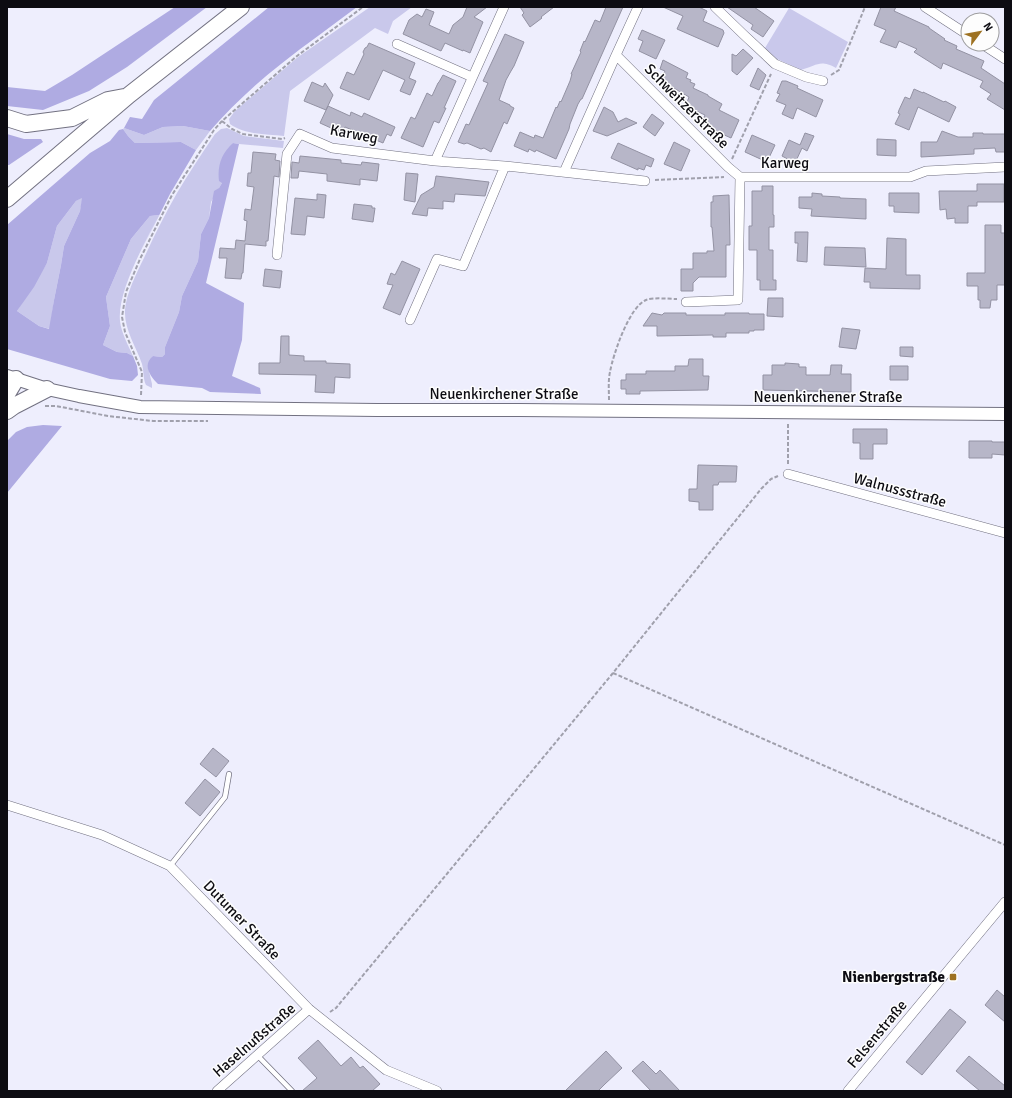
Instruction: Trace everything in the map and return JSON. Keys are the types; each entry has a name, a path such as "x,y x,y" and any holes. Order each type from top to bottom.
{"highway":[{"path":"7,199 129,95 241,7"},
{"path":"7,118 26,124 72,118 108,100 129,95"},
{"path":"7,394 11,378"},
{"path":"7,411 47,389"}],"street":[{"path":"435,161 504,7"},
{"path":"564,172 638,7"},
{"path":"715,7 775,64 806,77 823,81"},
{"path":"925,7 960,30"},
{"path":"397,44 472,77"},
{"path":"994,52 1005,59"},
{"name":"Schweitzerstraße","path":"616,55 728,167 740,177"},
{"path":"277,255 287,154 300,134"},
{"name":"Karweg","path":"300,134 332,148 435,161 505,166 645,180"},
{"path":"410,320 438,259 463,266 505,166"},
{"name":"Karweg","path":"686,302 738,300 740,177 910,177 926,171 1005,167"},
{"name":"Neuenkirchener Straße","path":"11,378 47,389 79,396 140,406 377,410 1005,414"},
{"name":"Walnussstraße","path":"788,474 1005,533"},
{"name":"Dutumer Straße","path":"7,805 102,835 170,866 309,1009 386,1070 437,1091"},
{"name":"Felsenstraße","path":"848,1091 1005,902"},
{"name":"Haselnußstraße","path":"217,1091 309,1009"}],"lane":[{"path":"170,866 225,797 229,774"},
{"path":"257,1055 292,1091"}],"path":[{"path":"140,406 142,372 125,332 122,316 126,292 140,259 172,195 214,130 222,121 297,56 363,7"},
{"path":"823,81 839,70 865,7"},
{"path":"728,167 775,64"},
{"path":"222,121 232,129 244,134 282,138 300,134"},
{"path":"645,180 740,177"},
{"path":"610,411 609,374 622,333 633,312 639,304 647,299 682,299 686,302"},
{"path":"319,1017 336,1008 613,673 761,489 771,479 780,474 788,474 788,413"},
{"path":"613,673 1005,845"}],"shaded area":[{"path":"175,7 207,7 127,67 89,91 43,110 7,106 7,87 45,91 72,75"},
{"path":"269,7 357,7 300,49 262,80 210,131 183,126 163,127 144,135 124,128 130,117 142,119 154,100"},
{"path":"370,7 412,7 393,21 388,34 375,28 290,91 284,136 249,132 236,128 230,124 229,119 235,111 298,57"},
{"path":"789,8 848,42 836,68 826,64 818,64 801,70 777,59 765,48"},
{"path":"183,126 210,131 196,150 181,142 135,143 123,129 124,128 144,135 163,127"},
{"path":"227,128 244,136 284,141 283,148 233,143 222,183 211,202 209,218 201,234 198,261 182,296 179,312 165,347 165,354 162,357 153,356 148,367 152,388 145,383 140,357 126,324 125,310 127,297 138,270 177,193 215,134 221,129"},
{"path":"123,129 135,143 181,142 196,150 170,194 141,251 159,215 150,216 131,239 106,297 110,326 103,345 117,352 127,353 133,356 137,366 138,375 132,381 110,379 7,349 7,225 90,153 110,141 119,130","holes":["82,198 80,211 64,246 49,329 39,326 17,311 34,287 47,263 57,226 76,201"]},
{"path":"7,134 24,139 41,139 43,142 7,165"},
{"path":"233,143 239,144 206,283 244,303 242,340 232,376 260,388 261,394 210,392 202,388 158,384 152,378 148,370 148,363 153,356 162,357 165,354 165,347 179,312 182,296 198,261 201,234 209,218 214,191 219,188 222,183 219,181 221,160 223,155"},
{"path":"83,197 80,211 64,246 50,329 39,326 17,311 47,263 57,226 76,201"},
{"path":"159,215 134,266 123,295 120,309 122,330 133,356 127,353 117,352 103,345 110,326 106,297 131,239 150,216"},
{"path":"43,425 62,426 7,493 7,441 16,432 27,427"}],"building":[{"path":"467,7 487,7 474,17 483,22 470,53 445,43 441,51 403,34 409,20 417,14 422,17 426,9 434,12 429,25 449,34 453,25 463,17"},
{"path":"520,7 554,7 530,27 522,15 524,13"},
{"path":"606,7 623,7 582,99 578,104 556,159 536,150 535,152 529,149 528,152 514,146 520,132 534,138 535,135 543,138 556,107 557,108 560,101 561,102 570,81 571,74 581,52 580,51 584,41 585,42 595,20 600,22"},
{"path":"663,7 699,7 707,11 703,21 723,30 724,33 718,47 677,29 683,16"},
{"path":"727,7 754,7 774,21 763,37 751,29 753,25"},
{"path":"881,7 896,7 894,11 929,27 945,39 944,40 957,46 956,49 960,52 984,61 981,68 1005,84 1005,110 987,99 991,94 980,87 983,81 943,63 941,69 914,52 917,49 899,41 896,48 880,42 886,30 874,25"},
{"path":"642,30 665,40 656,59 639,51 643,41 638,39"},
{"path":"505,34 524,42 514,66 506,80 499,100 514,108 507,124 504,122 491,152 484,148 481,149 467,143 464,144 458,142 466,124 469,125 488,83 483,81"},
{"path":"369,43 415,63 409,78 416,81 410,95 400,91 405,80 383,70 369,100 340,88 347,72 354,75 364,54 363,52"},
{"path":"743,49 753,58 737,75 732,71 732,54 736,56"},
{"path":"663,60 688,73 686,78 695,84 693,88 722,104 719,110 739,120 731,138 711,129 712,126 702,122 705,115 686,105 689,97 660,80 665,71 660,69"},
{"path":"758,68 766,75 759,90 750,86"},
{"path":"443,75 456,81 439,123 434,121 423,147 401,138 411,117 415,119 427,93 432,96"},
{"path":"782,81 798,86 797,88 823,100 816,117 797,108 793,119 782,114 786,105 776,101 780,94 777,93"},
{"path":"312,82 323,87 325,83 333,95 326,110 304,101"},
{"path":"914,89 956,107 949,122 918,107 909,130 895,124 900,114 898,113 905,97 910,99"},
{"path":"328,106 350,116 351,112 362,117 364,113 395,127 391,136 387,134 383,143 345,127 342,133 320,123"},
{"path":"604,107 613,112 618,122 626,118 637,123 607,136 593,131"},
{"path":"652,114 664,123 655,136 643,127"},
{"path":"942,131 958,137 973,137 973,133 1005,134 1005,152 996,152 995,148 974,149 974,154 921,157 921,142 937,142"},
{"path":"805,133 814,136 807,151 802,148 795,163 782,156 789,140 800,145"},
{"path":"752,135 775,145 767,162 745,152"},
{"path":"877,139 896,140 896,156 877,155"},
{"path":"674,142 690,150 681,171 664,164"},
{"path":"618,143 654,159 651,167 646,165 644,170 638,168 638,170 611,158"},
{"path":"253,152 276,154 275,160 280,161 279,177 274,176 268,241 266,241 266,246 245,244 243,273 241,279 225,278 227,258 219,258 220,248 235,249 236,240 245,241 247,221 244,220 245,209 251,210 254,187 247,186 248,173 251,173"},
{"path":"300,156 341,160 341,163 361,165 362,162 379,164 377,181 360,179 360,185 327,181 327,174 299,171 298,178 291,178 292,162 299,163"},
{"path":"406,173 418,174 415,202 404,200"},
{"path":"436,176 489,182 485,196 455,194 454,202 443,201 443,209 428,208 427,216 412,214 421,195 434,187"},
{"path":"977,184 1004,184 1004,202 977,202 977,206 968,206 968,223 955,223 955,218 947,219 946,209 940,210 939,191 977,191"},
{"path":"762,186 773,186 774,227 769,227 769,250 773,250 773,280 776,280 776,290 760,290 760,280 757,280 757,250 749,250 749,226 752,226 752,191 762,191"},
{"path":"812,193 840,198 866,199 866,219 811,216 812,209 799,208 799,197 812,197"},
{"path":"889,193 919,193 919,213 894,212 894,206 889,206"},
{"path":"317,194 326,195 324,218 307,216 305,235 291,234 295,198 317,200"},
{"path":"729,195 730,245 726,245 726,277 699,277 693,283 693,291 681,291 681,269 693,269 693,253 707,253 707,251 714,251 711,227 711,202 713,202 713,196"},
{"path":"354,204 372,206 372,208 375,208 373,222 352,219"},
{"path":"985,225 1001,225 1001,233 1005,233 1005,285 997,285 997,300 991,300 990,308 980,308 980,300 978,300 978,286 967,286 967,273 985,273"},
{"path":"795,232 808,232 807,262 797,261 798,243 795,243"},
{"path":"887,238 906,239 906,275 920,275 920,289 870,288 870,282 864,282 865,268 886,269"},
{"path":"825,247 865,248 866,267 824,265"},
{"path":"402,261 420,269 400,315 383,308 393,285 387,284 391,273 395,275"},
{"path":"265,269 282,271 280,288 263,286"},
{"path":"768,298 783,298 783,317 767,316"},
{"path":"652,313 662,315 664,313 686,313 686,315 725,315 725,313 764,314 764,330 749,331 749,333 726,333 726,337 713,337 713,335 657,336 657,326 643,326"},
{"path":"842,328 860,330 856,349 839,347"},
{"path":"281,336 289,336 289,355 304,356 304,361 326,361 326,363 350,364 350,378 335,377 334,393 315,392 316,375 259,374 259,363 280,363"},
{"path":"900,347 913,347 913,357 900,356"},
{"path":"689,359 703,359 703,376 709,376 708,390 640,391 640,394 626,394 626,389 621,389 621,380 626,380 626,374 646,374 646,371 675,371 675,366 688,366"},
{"path":"785,363 799,364 799,367 806,367 806,375 830,375 831,365 842,365 841,374 851,374 851,392 763,390 763,375 772,375 772,365 785,365"},
{"path":"890,366 908,366 908,380 890,380"},
{"path":"853,429 887,429 887,444 873,444 873,459 860,459 860,443 853,443"},
{"path":"969,441 1005,442 1005,455 992,454 992,458 969,458"},
{"path":"698,465 737,466 736,482 719,482 718,485 713,485 713,510 699,510 699,502 689,501 689,489 697,489"},
{"path":"213,748 229,761 216,777 200,764"},
{"path":"205,779 220,792 200,816 185,803"},
{"path":"997,990 1005,997 1005,1022 985,1005"},
{"path":"950,1009 966,1022 922,1075 906,1062"},
{"path":"318,1040 341,1066 351,1057 360,1068 363,1066 380,1084 372,1091 302,1091 317,1078 298,1058"},
{"path":"606,1051 622,1068 598,1091 565,1091"},
{"path":"969,1056 1005,1086 1005,1091 980,1091 956,1071"},
{"path":"643,1061 656,1074 660,1070 680,1091 651,1091 632,1071"}],"place":[{"name":"Nienbergstraße","path":"953,977"}]}
